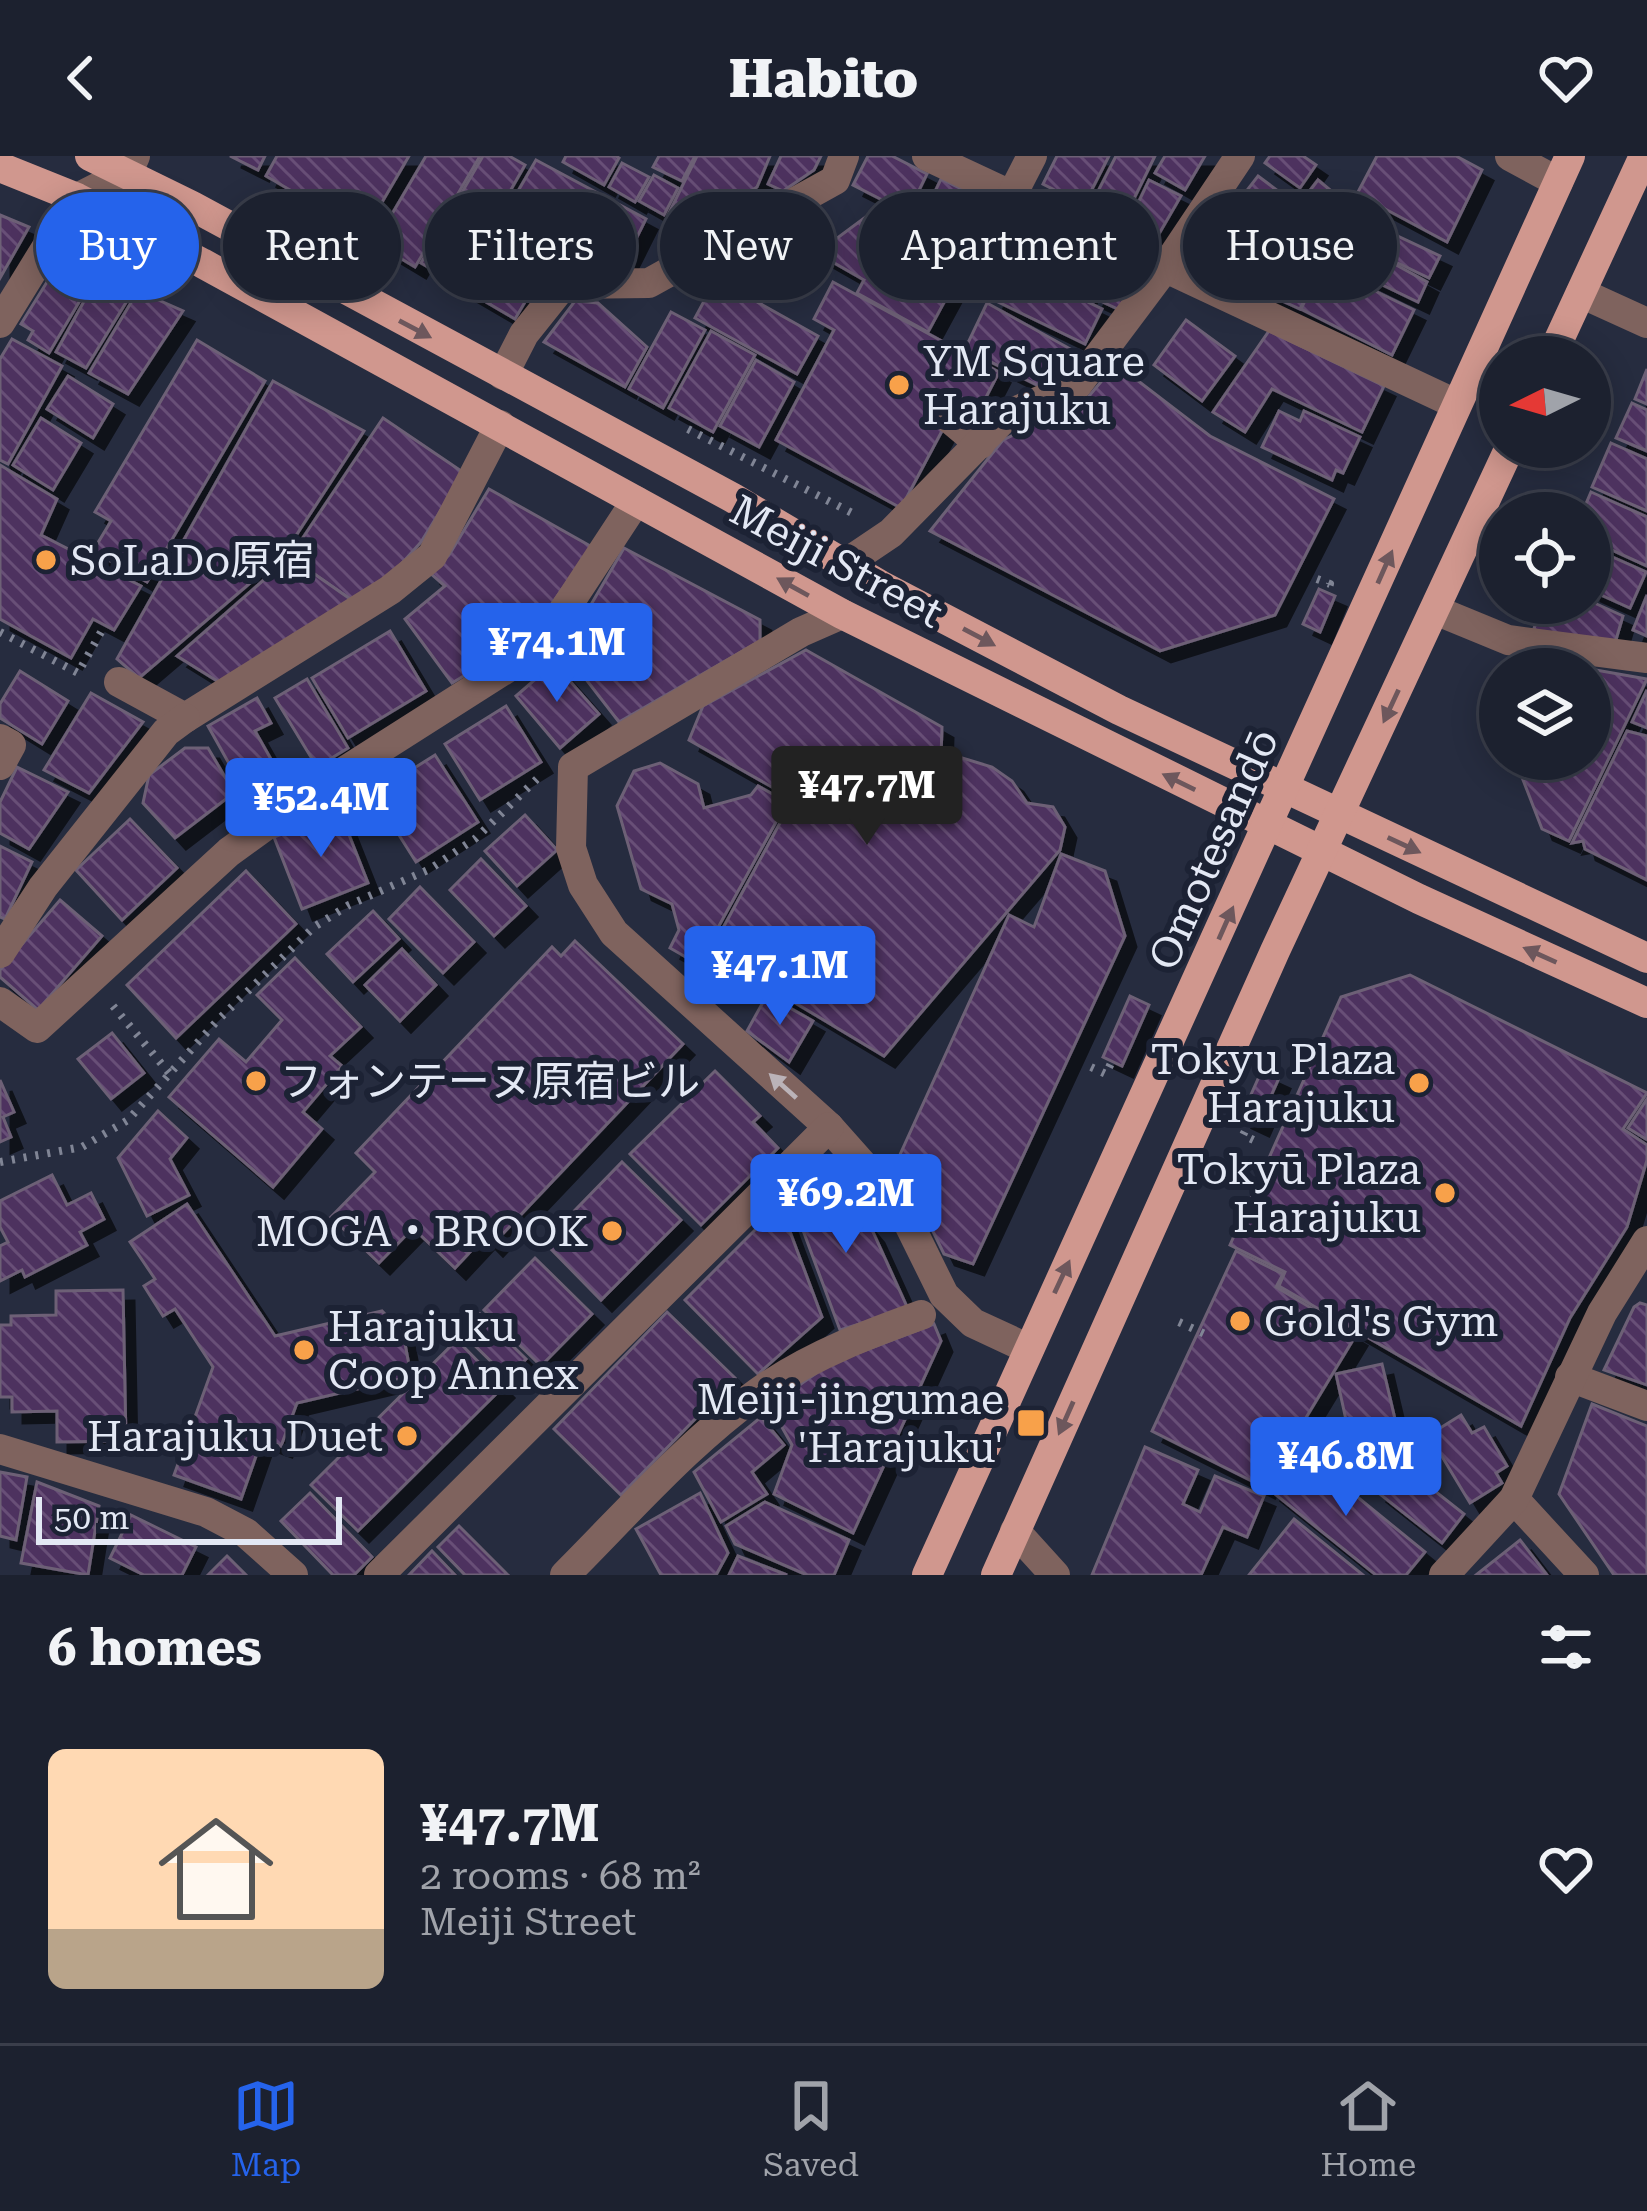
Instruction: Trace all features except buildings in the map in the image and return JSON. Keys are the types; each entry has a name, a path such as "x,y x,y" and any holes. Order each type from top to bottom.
{"main road":[{"name":"Meiji Street","path":"90,156 132,164 502,375 1119,710 1647,958"},
{"path":"1562,336 1644,156"},
{"name":"Meiji Street","path":"0,167 62,192"},
{"name":"Omotesandō","path":"927,1575 1564,169"},
{"name":"Meiji Street","path":"199,263 842,614 1322,852 1647,1004"},
{"path":"996,1575 1500,468"}],"street":[{"path":"502,375 524,334 564,284 649,284 835,180 844,156"},
{"path":"927,156 1005,192"},
{"path":"1014,192 1032,156"},
{"path":"845,564 891,533 1006,415 1025,418 1077,385 1167,266 1240,156"},
{"path":"1510,156 1564,169"},
{"path":"87,192 132,164"},
{"path":"1159,262 1456,404"},
{"path":"0,323 36,265"},
{"path":"1581,293 1647,323"},
{"path":"949,418 980,444"},
{"path":"0,953 43,887 166,733 390,590 432,556 500,425"},
{"path":"0,1002 38,1028 229,852 312,792 540,647 636,501"},
{"path":"1435,610 1508,640 1647,658"},
{"path":"842,614 801,632 573,766 571,848 583,885 614,933 829,1127 901,1208 944,1295 973,1322 1029,1349"},
{"path":"118,682 184,718"},
{"path":"0,739 10,745 0,765"},
{"path":"379,1575 829,1127"},
{"path":"1444,1575 1514,1499 1602,1312 1647,1241"},
{"path":"566,1575 697,1444 768,1386 861,1336 921,1315"},
{"path":"1570,1377 1647,1406"},
{"path":"0,1449 206,1512 246,1533 293,1575"},
{"path":"1514,1499 1585,1575"},
{"path":"1016,1531 1055,1575"}],"path":[{"path":"1317,579 1330,584 1327,592"},
{"path":"0,632 78,673 105,625"},
{"path":"0,1162 82,1147 104,1137 128,1120 300,939 350,905 430,869 476,838 547,770 573,766"},
{"path":"91,980 170,1074"},
{"path":"1091,1067 1106,1074 1112,1061"},
{"path":"1250,1121 1243,1136 1260,1143"},
{"path":"1179,1322 1207,1336"}],"place":[{"name":"YM Square Harajuku","path":"899,385"},
{"name":"SoLaDo原宿","path":"46,560"},
{"name":"フォンテーヌ原宿ビル","path":"256,1081"},
{"name":"Tokyu Plaza Harajuku","path":"1419,1083"},
{"name":"Tokyū Plaza Harajuku","path":"1445,1193"},
{"name":"MOGA・BROOK","path":"612,1231"},
{"name":"Gold's Gym","path":"1240,1321"},
{"name":"Harajuku Coop Annex","path":"304,1350"},
{"name":"Meiji-jingumae 'Harajuku'","path":"1031,1423"},
{"name":"Harajuku Duet","path":"407,1436"}]}
